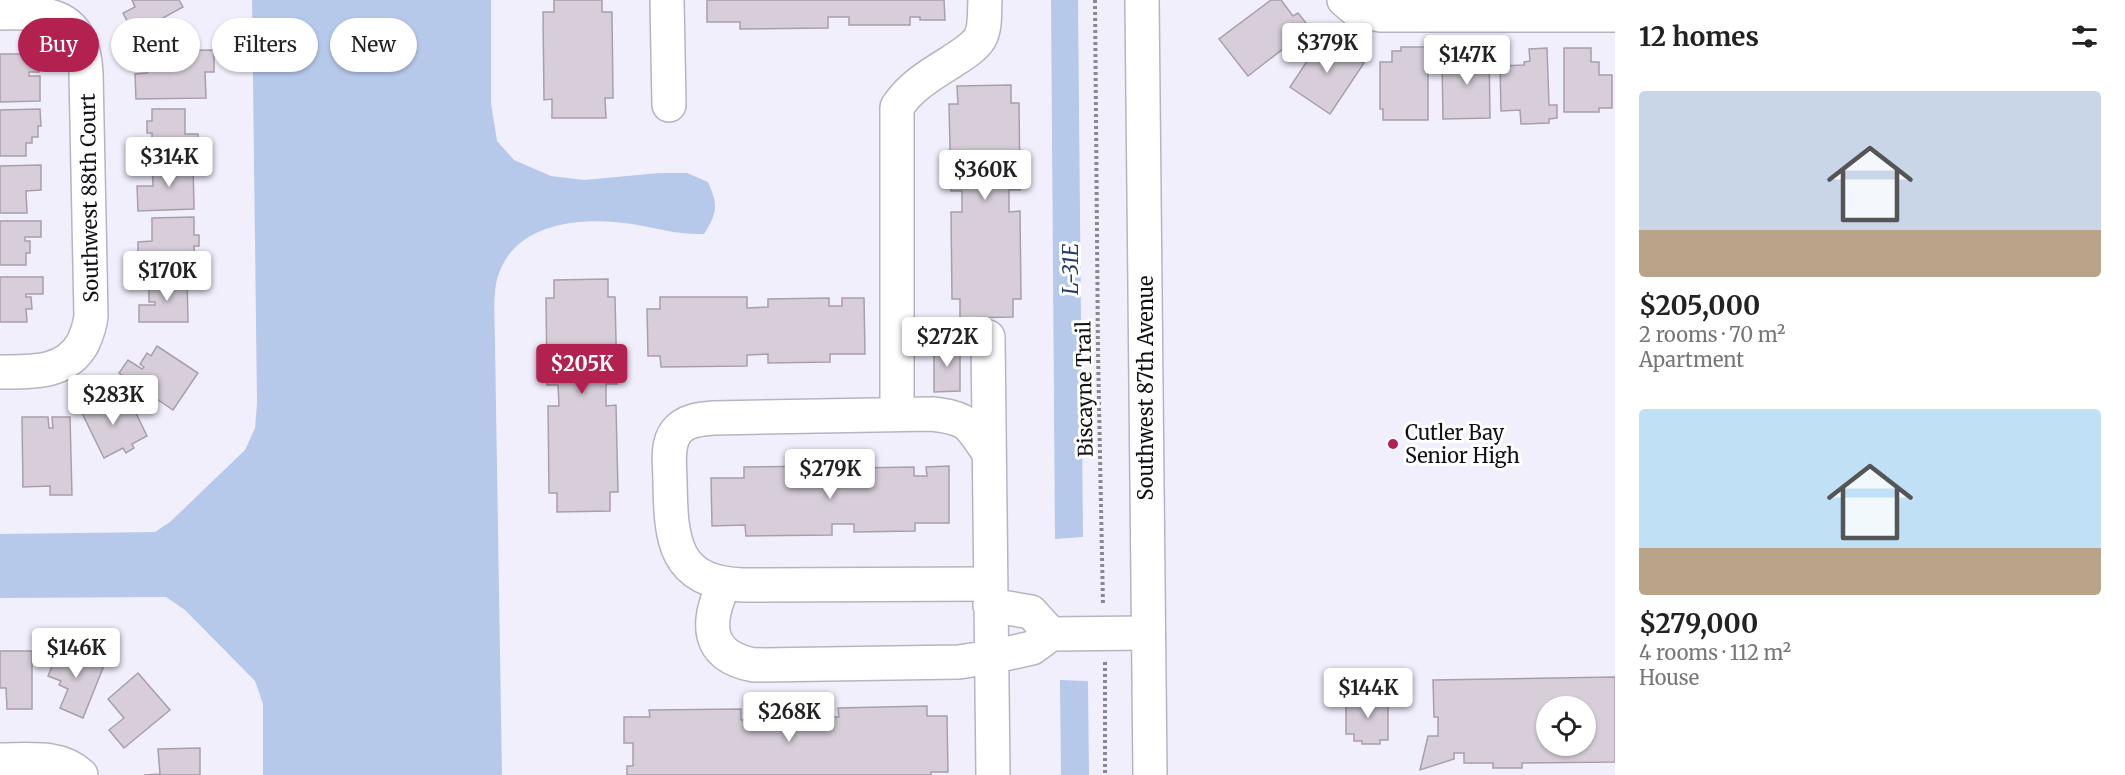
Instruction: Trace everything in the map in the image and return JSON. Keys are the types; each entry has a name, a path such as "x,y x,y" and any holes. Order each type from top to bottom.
{"street":[{"path":"667,0 669,105"},
{"path":"897,414 897,107 915,86 958,57 980,38 984,24 985,0"},
{"name":"Southwest 87th Avenue","path":"1142,0 1150,775"},
{"path":"1347,3 1363,12 1392,15 1578,8 1615,15"},
{"name":"Southwest 88th Court","path":"0,13 33,12 54,16 70,25 84,50 91,316 86,335 70,360 48,370 0,372"},
{"path":"988,337 993,775"},
{"path":"988,452 972,429 960,419 932,414 714,418 692,421 677,431 672,439 671,520 675,541 691,569 708,580 724,584 990,595 1031,612 1051,634"},
{"path":"724,584 712,616 713,633 721,649 734,660 754,666 947,662 991,657 1032,648 1051,634 1147,633"},
{"path":"0,760 50,760 69,766 81,775"}],"path":[{"name":"Biscayne Trail","path":"1095,0 1103,597"},
{"path":"1105,662 1105,775"}],"water":[{"path":"252,0 491,0 491,103 497,141 514,160 551,176 584,180 659,173 687,173 708,182 714,197 714,214 704,234 612,222 570,223 549,228 531,236 515,247 503,263 496,284 494,306 502,775 263,775 263,704 255,681 185,610 166,597 0,598 0,534 155,532 170,522 245,450 255,428 257,403 253,72 318,72 318,18 252,18"},
{"name":"L-31E","path":"1051,0 1078,0 1083,537 1055,539"},
{"path":"1060,680 1088,681 1089,775 1061,775"}],"building":[{"path":"132,0 179,0 183,7 163,18 126,18 123,13 135,7"},
{"path":"554,0 602,0 602,12 612,12 613,98 605,98 606,118 552,118 552,99 544,100 543,12 554,12"},
{"path":"707,0 944,0 945,20 920,20 920,17 910,17 910,25 849,25 849,17 828,17 828,28 740,29 740,22 707,22"},
{"path":"1271,0 1281,0 1293,16 1298,13 1310,28 1248,76 1219,39"},
{"path":"1323,37 1336,46 1340,41 1354,50 1351,55 1364,63 1330,114 1290,87"},
{"path":"1401,47 1428,47 1428,120 1383,120 1383,109 1380,109 1380,62 1392,62 1392,51 1401,51"},
{"path":"1489,48 1490,118 1443,119 1442,60 1466,59 1466,56 1471,56 1471,49"},
{"path":"1547,48 1549,105 1557,105 1557,118 1549,119 1549,123 1521,124 1520,110 1501,111 1500,66 1524,65 1524,62 1530,61 1529,49"},
{"path":"1564,48 1591,48 1591,62 1599,62 1599,75 1612,75 1612,108 1599,108 1599,112 1564,112"},
{"path":"200,50 212,50 212,72 205,72 206,98 136,99 135,74 200,72"},
{"path":"0,54 18,54 18,72 29,72 29,76 40,76 40,101 0,102"},
{"path":"1011,85 1011,103 1019,103 1020,190 1009,190 1009,212 1020,211 1021,299 1013,299 1013,317 960,318 960,299 952,299 951,212 962,212 962,191 951,191 949,104 958,104 957,86"},
{"path":"40,109 41,126 38,126 38,137 32,137 32,143 26,143 26,156 0,156 0,110"},
{"path":"152,109 185,109 185,134 198,134 198,152 137,154 137,138 152,138 152,133 147,133 147,121 152,121"},
{"path":"193,161 194,209 138,211 137,186 153,186 152,162"},
{"path":"41,165 41,190 26,191 27,213 0,213 0,166"},
{"path":"194,217 194,235 199,235 199,246 194,246 195,265 138,267 138,242 152,241 152,218"},
{"path":"0,221 41,221 41,237 25,237 25,241 30,241 30,253 26,253 26,265 0,265"},
{"path":"0,277 43,277 43,294 26,294 26,297 31,297 32,309 26,309 27,322 0,322"},
{"path":"156,277 187,277 188,322 139,322 139,305 155,305 155,302 149,302 149,289 156,289"},
{"path":"608,279 608,297 615,297 617,384 606,384 606,406 616,405 618,492 610,492 610,511 557,512 557,493 549,493 548,406 559,406 558,385 547,385 546,298 554,298 554,280"},
{"path":"660,297 747,297 747,308 768,307 768,299 829,298 829,306 842,306 842,298 864,298 865,354 830,354 830,362 768,363 768,354 747,355 747,366 661,367 660,356 648,356 647,309 660,309"},
{"path":"934,344 960,344 960,391 934,392"},
{"path":"157,346 198,373 173,410 119,373 128,360 142,369 144,367 140,364 147,353 151,356"},
{"path":"102,396 109,410 129,399 147,436 132,444 134,448 126,453 123,448 104,458 79,407"},
{"path":"22,417 48,417 49,428 53,428 52,417 70,417 72,495 50,495 50,486 23,487"},
{"path":"832,466 832,477 853,476 853,468 914,467 914,476 927,476 926,467 949,466 949,523 915,523 915,531 854,532 854,524 832,524 832,535 746,536 745,525 712,526 711,478 744,478 744,467"},
{"path":"61,645 105,663 83,718 60,708 68,689 59,685 61,681 48,676"},
{"path":"0,651 32,651 32,709 7,709 6,688 0,688"},
{"path":"138,673 170,710 124,748 109,730 124,718 108,699"},
{"path":"1615,677 1615,762 1522,763 1522,768 1493,768 1493,763 1464,763 1464,753 1454,753 1454,759 1420,770 1428,736 1438,736 1438,717 1434,717 1433,680"},
{"path":"1354,695 1388,695 1388,740 1380,740 1380,744 1362,744 1362,741 1354,741 1354,734 1346,734 1346,702 1354,702"},
{"path":"927,706 927,716 947,716 948,772 931,772 931,775 627,775 627,766 633,766 633,743 624,743 624,717 650,717 649,710 741,709 741,720 757,720 757,711 822,710 822,717 839,717 838,708"},
{"path":"200,748 200,775 144,775 160,774 158,749"}],"place":[{"name":"Cutler Bay Senior High","path":"1393,444"}]}
